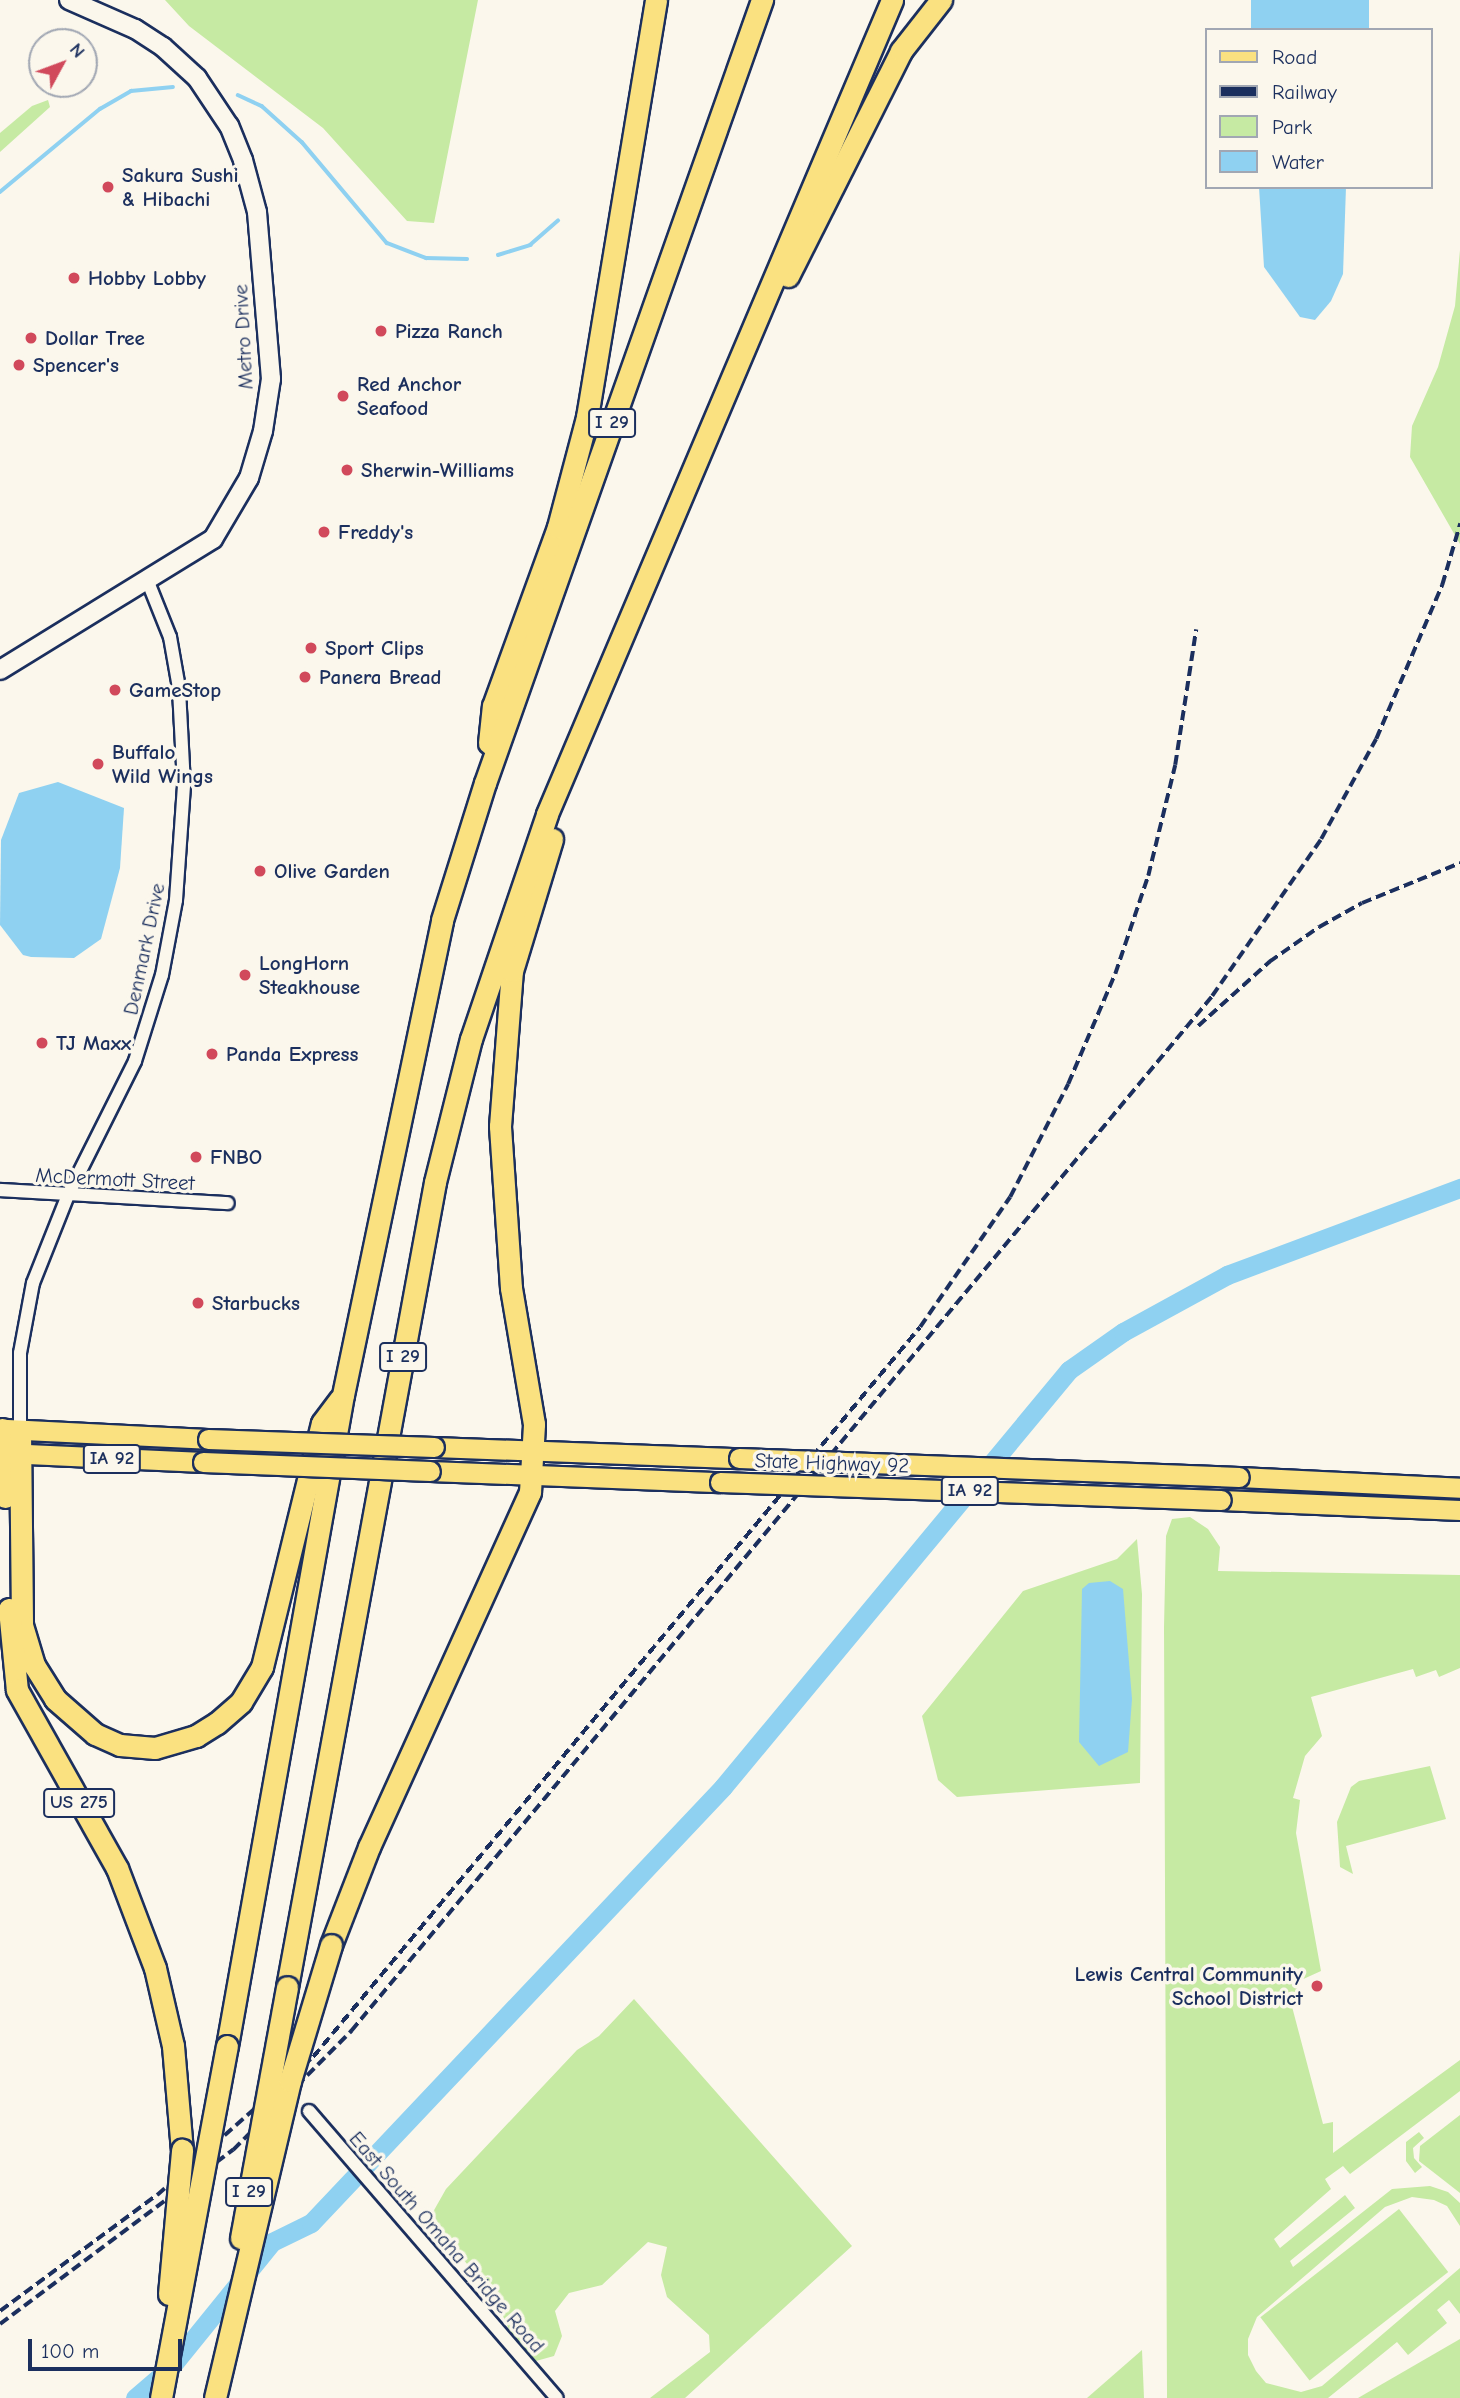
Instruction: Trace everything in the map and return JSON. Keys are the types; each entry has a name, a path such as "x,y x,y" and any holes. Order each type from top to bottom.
{"highway":[{"path":"485,783 493,706 558,527 587,416 656,0"},
{"name":"I 29","path":"159,2398 227,2046 343,1395 442,920 485,783 762,0"},
{"path":"741,62 770,0"},
{"name":"I 29","path":"213,2398 435,1182 471,1039 507,925 579,743 892,0"},
{"path":"751,330 790,273 901,51 941,0"},
{"path":"213,2398 290,2081 331,1945 369,1847 530,1492 534,1424 511,1288 503,1204 501,1075 512,971 579,743"},
{"path":"7,1429 22,1625 34,1665 54,1699 95,1734 120,1745 155,1748 196,1735 217,1723 241,1702 262,1667 322,1423 343,1395"},
{"name":"US 275","path":"7,1453 9,1631 17,1690 117,1868 141,1926 173,2046 182,2150 159,2398"}],"main road":[{"name":"State Highway 92","path":"7,1429 1460,1488"},
{"name":"State Highway 92","path":"7,1453 1460,1510"}],"street":[{"name":"Metro Drive","path":"0,670 203,548 221,529 243,493 260,446 271,362 257,212 236,142 197,78 150,37 69,0"},
{"name":"Denmark Drive","path":"7,1429 29,1301 68,1195 110,1118 145,1033 162,975 179,882 184,785 179,688 170,637 148,582"},
{"name":"McDermott Street","path":"0,1190 228,1203"},
{"name":"East South Omaha Bridge Road","path":"310,2111 556,2398"}],"green space":[{"path":"165,0 478,0 434,223 407,221 323,128 189,26"},
{"path":"48,100 50,107 0,152 0,133 32,106"},
{"path":"1460,250 1460,544 1410,457 1412,426 1438,367 1455,306"},
{"path":"1190,1517 1208,1529 1220,1547 1218,1571 1460,1575 1460,1668 1439,1677 1436,1670 1416,1677 1413,1669 1311,1697 1322,1736 1305,1756 1293,1798 1300,1800 1296,1833 1321,1971 1299,1981 1297,1994 1290,1999 1323,2124 1333,2122 1333,2153 1460,2060 1460,2091 1350,2174 1343,2166 1325,2179 1331,2189 1274,2239 1280,2248 1345,2195 1355,2208 1290,2261 1293,2267 1392,2189 1430,2186 1448,2192 1460,2203 1460,2226 1447,2206 1434,2200 1412,2197 1385,2207 1257,2317 1248,2339 1248,2355 1256,2371 1266,2383 1301,2392 1322,2386 1460,2268 1460,2314 1449,2300 1437,2310 1447,2323 1408,2355 1397,2342 1328,2398 1167,2398 1164,1627 1166,1536 1172,1519"},
{"path":"1137,1539 1142,1594 1140,1783 957,1797 938,1780 922,1716 1023,1591 1117,1559"},
{"path":"1430,1766 1446,1819 1346,1846 1353,1874 1340,1867 1337,1822 1351,1787 1359,1781"},
{"path":"634,1999 852,2246 685,2398 650,2398 710,2352 709,2335 667,2297 661,2275 667,2247 648,2242 602,2285 569,2293 555,2311 562,2336 554,2356 536,2361 511,2334 494,2296 441,2233 433,2212 446,2189 577,2050 599,2036"},
{"path":"1460,2115 1460,2193 1419,2161 1420,2146"},
{"path":"1419,2132 1424,2138 1413,2148 1414,2158 1422,2167 1415,2173 1406,2161 1406,2142"},
{"path":"1399,2209 1448,2272 1310,2380 1260,2317"},
{"path":"1460,2339 1460,2398 1358,2398"},
{"path":"1142,2350 1144,2398 1087,2398"}],"water":[{"path":"1251,0 1369,0 1369,28 1251,28"},
{"path":"1259,189 1346,189 1343,274 1331,301 1315,320 1300,317 1264,267"},
{"path":"58,782 124,808 120,868 101,939 74,958 31,957 23,955 0,925 1,840 19,793"},
{"path":"1110,1581 1123,1589 1132,1699 1128,1752 1099,1766 1079,1742 1082,1589 1089,1583"}],"waterway":[{"path":"0,192 100,109 131,91 173,87"},
{"path":"238,95 262,106 302,142 387,243 426,258 467,259"},
{"path":"498,255 530,245 558,221"},
{"path":"135,2398 170,2368 272,2242 311,2223 723,1787 1069,1370 1123,1332 1227,1275 1460,1188"}],"railway":[{"path":"0,2324 233,2150 351,2031 1212,996 1321,839 1376,739 1442,585 1460,524"},
{"path":"0,2311 157,2195 313,2057 920,1327 1010,1197 1068,1084 1115,974 1148,876 1175,765 1196,630"},
{"path":"1198,1026 1269,962 1319,927 1362,903 1460,863"}],"place":[{"name":"Sakura Sushi & Hibachi","path":"108,187"},
{"name":"Hobby Lobby","path":"74,278"},
{"name":"Pizza Ranch","path":"381,331"},
{"name":"Dollar Tree","path":"31,338"},
{"name":"Spencer's","path":"19,365"},
{"name":"Red Anchor Seafood","path":"343,396"},
{"name":"Sherwin-Williams","path":"347,470"},
{"name":"Freddy's","path":"324,532"},
{"name":"Sport Clips","path":"311,648"},
{"name":"Panera Bread","path":"305,677"},
{"name":"GameStop","path":"115,690"},
{"name":"Buffalo Wild Wings","path":"98,764"},
{"name":"Olive Garden","path":"260,871"},
{"name":"LongHorn Steakhouse","path":"245,975"},
{"name":"TJ Maxx","path":"42,1043"},
{"name":"Panda Express","path":"212,1054"},
{"name":"FNBO","path":"196,1157"},
{"name":"Starbucks","path":"198,1303"},
{"name":"Lewis Central Community School District","path":"1317,1986"}]}
